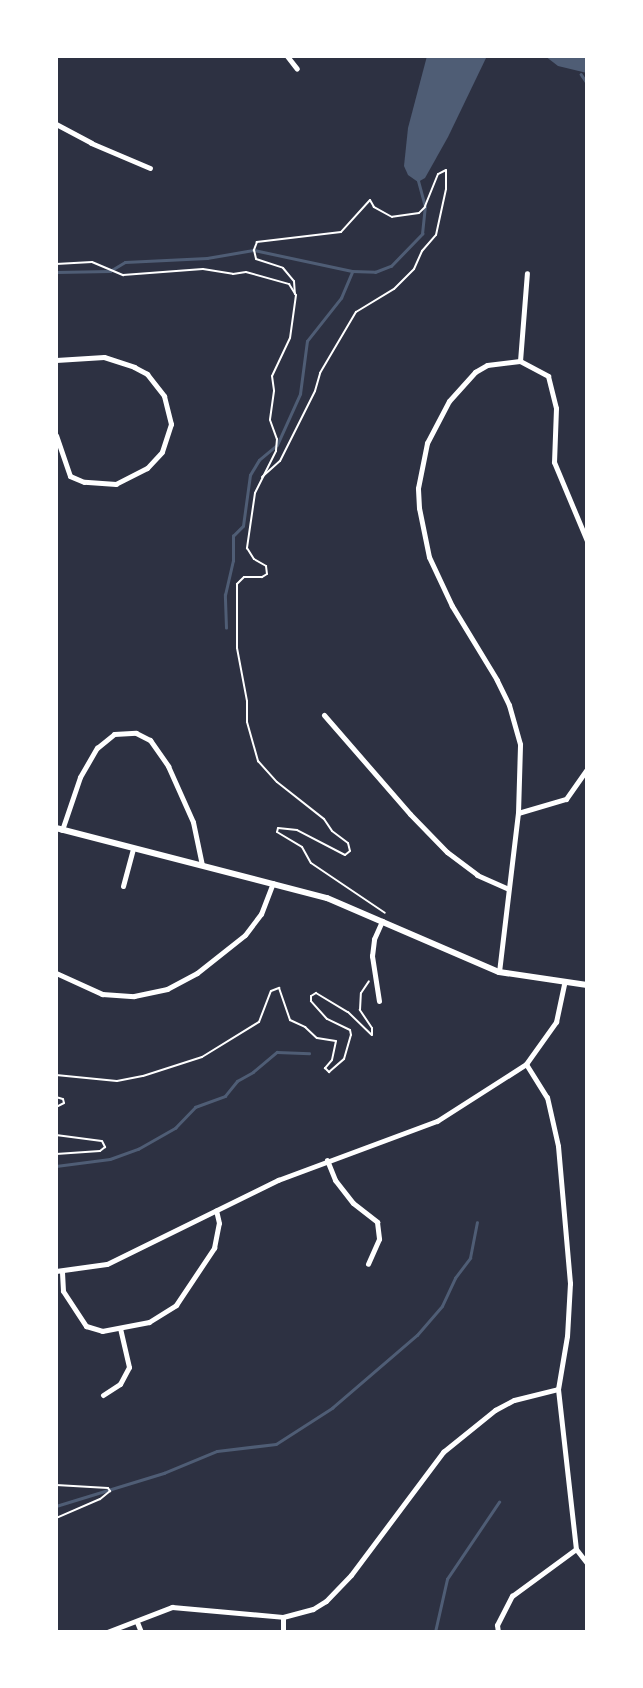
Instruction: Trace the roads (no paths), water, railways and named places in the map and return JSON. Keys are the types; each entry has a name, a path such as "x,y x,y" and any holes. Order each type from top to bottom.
{"street":[{"path":"287,56 297,69"},
{"path":"56,124 91,143 150,168"},
{"path":"520,361 527,273"},
{"path":"56,360 104,356 147,374 164,397 171,424 162,452 147,468 116,484 85,482 70,476 56,435"},
{"path":"499,972 518,813 521,755 509,705 452,606 429,558 421,528 418,488 427,443 449,401 475,372 488,365 520,361 548,376 556,408 554,462 587,541"},
{"path":"324,715 447,852 477,875 508,889"},
{"path":"202,865 193,822 167,766 150,740 136,733 114,734 97,748 80,777 59,829 327,898 385,919 467,961 499,972 587,985"},
{"path":"518,813 566,799 575,791 587,769"},
{"path":"124,886 133,848"},
{"path":"56,973 102,994 134,996 167,989 197,973 245,934 261,914 273,883"},
{"path":"379,1001 372,956 374,939 385,919"},
{"path":"216,1210 219,1223 214,1248 176,1305 149,1322 102,1331 86,1326 63,1291 59,1271 107,1264 216,1210 327,1160 427,1126 526,1064 556,1022 564,982"},
{"path":"526,1064 547,1097 558,1146 570,1283 567,1336 558,1389 576,1549 587,1563"},
{"path":"327,1160 335,1180 353,1203 377,1222 379,1239 368,1264"},
{"path":"103,1395 120,1384 129,1367 120,1328"},
{"path":"107,1632 172,1607 283,1618 313,1609 338,1591 443,1452 478,1422 514,1400 558,1389"},
{"path":"498,1632 497,1625 512,1596 576,1549"},
{"path":"283,1618 283,1632"},
{"path":"137,1622 141,1632"}],"water":[{"path":"427,56 487,56 448,137 425,178 418,182 408,175 404,166 408,128"},
{"path":"545,56 587,56 587,73 558,66"}],"waterway":[{"path":"581,74 587,83"},
{"path":"56,272 110,271 125,262 207,258 254,250 352,271 375,272 391,266 422,234 425,207 418,181"},
{"path":"226,628 225,595 233,561 233,536 243,526 250,475 259,460 277,445 300,394 307,341 341,298 352,272"},
{"path":"56,1166 110,1159 138,1149 175,1128 195,1107 225,1096 237,1081 253,1072 277,1052 309,1053"},
{"path":"56,1506 164,1473 217,1451 276,1444 332,1408 417,1335 442,1306 455,1278 470,1258 477,1223"},
{"path":"435,1632 447,1579 499,1502"}]}
